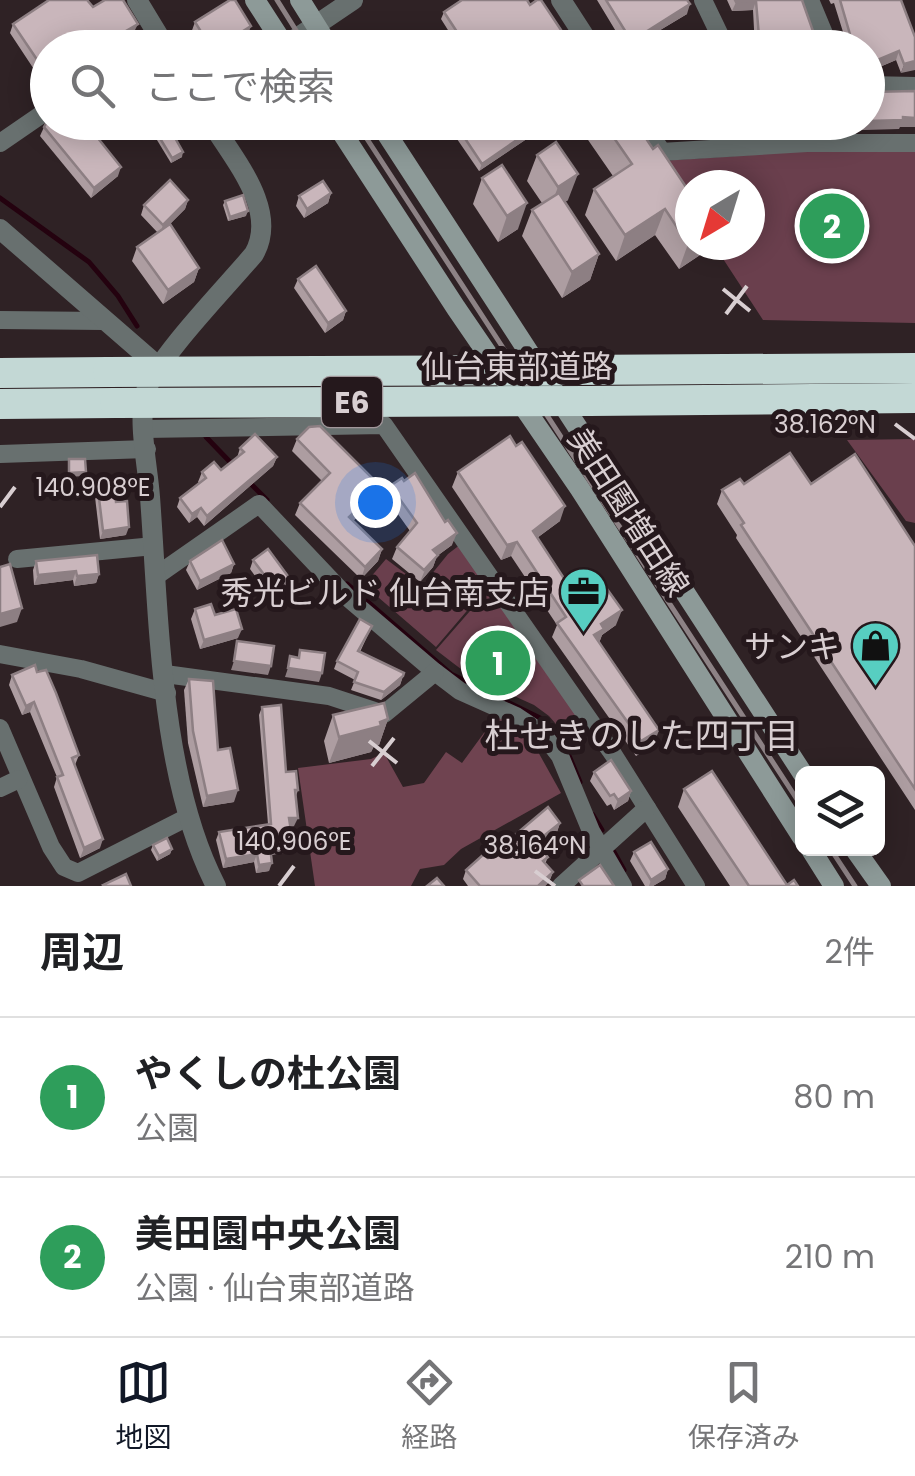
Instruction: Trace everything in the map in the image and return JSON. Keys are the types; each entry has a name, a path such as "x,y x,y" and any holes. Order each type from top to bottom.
{"highway":[{"name":"仙台東部道路","path":"0,373 915,368"},
{"name":"仙台東部道路","path":"0,404 915,398"}],"main road":[{"path":"255,0 275,30"},
{"path":"300,0 320,30"},
{"name":"美田園増田線","path":"346,140 580,489 795,826"},
{"name":"美田園増田線","path":"391,140 798,766"},
{"path":"815,856 834,886"},
{"path":"860,856 882,886"}],"street":[{"path":"137,0 155,30"},
{"path":"308,30 352,0"},
{"path":"562,0 581,30"},
{"path":"703,0 717,30"},
{"path":"810,0 822,30"},
{"path":"885,85 915,86"},
{"path":"0,143 30,122"},
{"path":"216,886 188,817 166,684 144,398 159,367 254,254 263,236 263,217 256,200 221,140"},
{"path":"653,140 660,152 807,143 915,143"},
{"path":"0,229 159,367"},
{"path":"0,320 104,321"},
{"path":"0,454 146,440 384,426 613,754 696,886"},
{"path":"156,576 259,504 348,598 436,672 460,691 516,716 543,734 560,756 592,831 624,886"},
{"path":"16,559 154,546"},
{"path":"0,655 166,684 329,696 384,714 436,672"},
{"path":"0,728 51,848 64,868 78,873 188,817"},
{"path":"0,788 20,778"},
{"path":"561,886 647,808"}],"shaded area":[{"path":"915,150 915,323 763,320 724,260 765,260 765,170 675,170 675,184 660,161 808,151"},
{"path":"915,439 915,523 906,521 847,440"},
{"path":"461,544 489,585 436,647 364,585 386,559 422,586"},
{"path":"490,588 590,732 573,744 534,705 470,676 436,650"},
{"path":"497,715 532,741 561,793 461,849 444,865 420,869 411,886 315,886 298,768 371,759 384,753 403,787 424,783 446,752 462,763"}],"building":[{"path":"49,0 87,0 93,7 105,0 123,0 138,24 128,30 30,30 30,49 13,24"},
{"path":"235,0 251,26 245,30 200,30 195,22"},
{"path":"462,0 527,0 530,5 541,0 561,30 456,30 444,12"},
{"path":"606,0 687,0 690,4 649,30 625,30"},
{"path":"735,0 802,0 813,30 758,30 756,1"},
{"path":"840,0 901,0 915,37 915,61 904,64 899,51 885,57 885,30 849,30"},
{"path":"915,91 915,118 885,121 885,92"},
{"path":"55,140 99,140 121,167 94,188"},
{"path":"161,140 176,140 183,152 172,158"},
{"path":"466,140 517,140 482,164"},
{"path":"615,140 647,140 653,149 658,145 675,170 675,224 665,209 625,235 594,189 632,164"},
{"path":"556,142 578,174 558,187 537,155"},
{"path":"502,165 527,203 507,216 482,178"},
{"path":"170,180 188,200 163,225 144,205"},
{"path":"323,181 331,193 307,209 299,196"},
{"path":"559,193 599,254 572,272 532,210"},
{"path":"243,195 248,211 230,217 225,201"},
{"path":"170,224 199,268 168,290 137,247"},
{"path":"316,266 346,311 328,323 298,279"},
{"path":"320,426 384,490 415,473 445,522 448,520 457,533 433,550 438,555 424,570 397,547 417,523 399,498 384,514 368,499 349,517 382,549 365,567 300,503 330,473 297,439 309,427"},
{"path":"255,434 277,457 207,516 201,508 192,514 180,498 206,478 202,472 214,462 221,470 244,452 240,448"},
{"path":"510,436 516,446 522,442 565,506 533,531 582,606 607,589 622,610 601,624 604,629 594,635 659,730 641,741 557,623 566,617 517,542 507,545 458,472"},
{"name":"サンキ","path":"790,453 811,484 855,454 915,546 915,789 741,525 744,523 722,490 740,479 744,484"},
{"path":"69,459 85,459 86,472 69,473"},
{"path":"115,488 116,502 127,501 129,527 103,531 98,490"},
{"path":"222,540 234,564 200,581 190,561"},
{"path":"268,549 290,579 275,589 253,560"},
{"path":"97,555 99,574 77,576 76,571 38,575 36,561"},
{"path":"10,564 22,608 0,614 0,567"},
{"path":"211,604 215,615 236,609 242,629 204,640 195,609"},
{"path":"360,619 372,626 358,651 404,673 384,692 354,682 358,672 337,661"},
{"path":"237,641 274,646 271,666 234,661"},
{"path":"300,650 325,653 322,673 288,668 290,656 299,658"},
{"path":"35,665 37,672 46,670 56,693 79,755 72,758 103,839 84,848 57,777 63,775 34,702 26,706 12,675"},
{"path":"189,679 213,681 218,750 230,748 238,790 207,796 193,731"},
{"path":"384,703 388,719 380,722 381,726 339,737 333,715"},
{"path":"281,705 286,772 296,771 298,790 298,818 289,818 293,844 270,847 272,863 259,865 257,854 226,859 219,832 271,824 262,707"},
{"path":"611,760 631,791 618,800 614,794 610,796 594,772"},
{"path":"712,771 787,885 794,880 798,886 749,886 684,789"},
{"path":"548,807 560,823 535,843 548,857 543,861 553,872 538,886 480,886 466,870 484,854 488,858"},
{"path":"167,838 172,849 159,856 153,845"},
{"path":"651,842 668,869 651,880 634,852"},
{"path":"600,865 614,886 583,886 579,880"},
{"path":"126,874 131,886 103,885"},
{"path":"437,878 444,886 427,886"}],"waterway":[{"path":"0,198 89,262 137,326"},
{"path":"206,437 232,464"},
{"path":"250,483 267,500"},
{"path":"347,584 451,674 544,720 565,746 580,782"},
{"path":"593,815 602,830"},
{"path":"614,852 624,870"}],"railway":[{"path":"277,0 296,30"},
{"path":"368,140 795,796"},
{"path":"835,856 855,886"}],"place":[{"name":"美田園中央公園","path":"832,226"},
{"name":"秀光ビルド 仙台南支店","path":"584,634"},
{"name":"やくしの杜公園","path":"498,663"},
{"name":"サンキ","path":"875,688"}],"district":[{"name":"杜せきのした四丁目","path":"642,735"}]}
